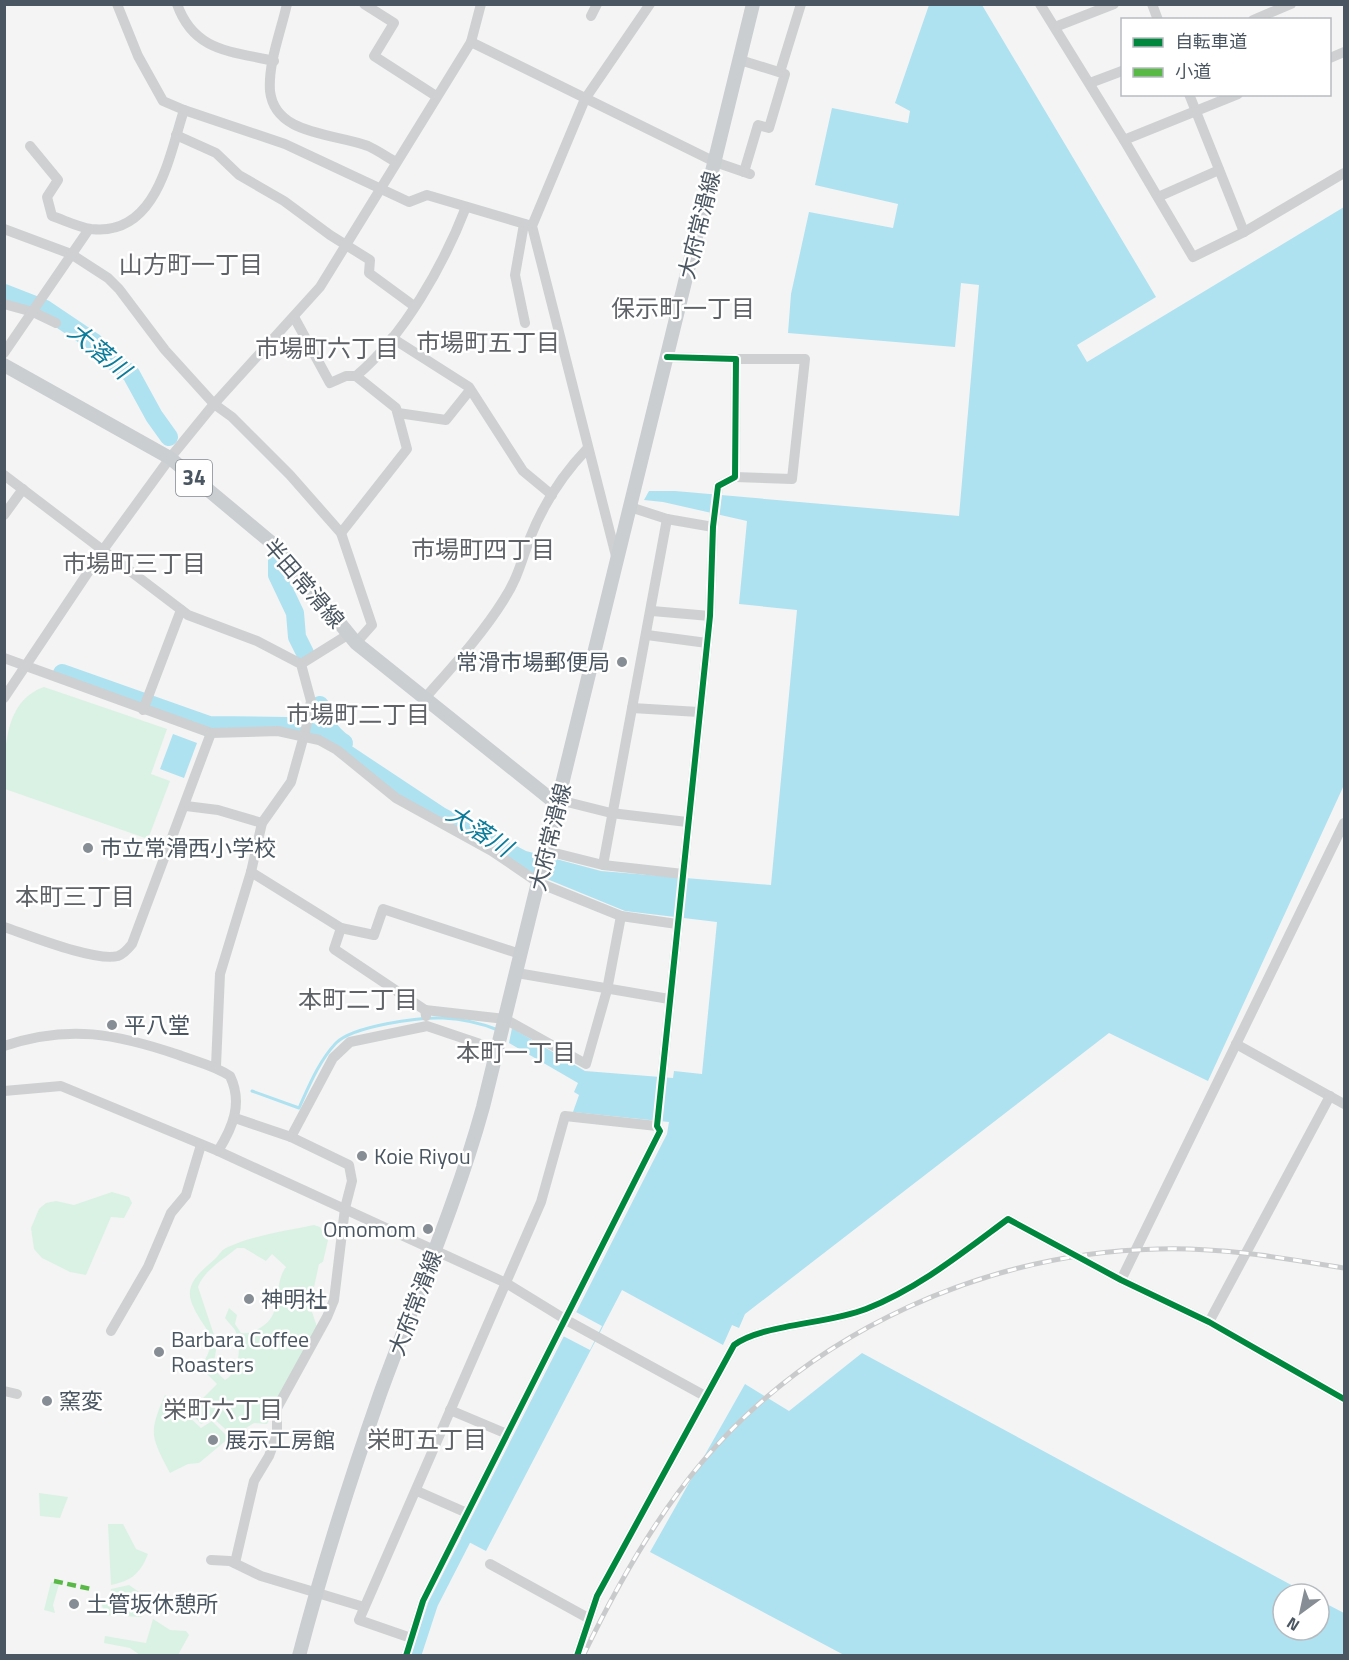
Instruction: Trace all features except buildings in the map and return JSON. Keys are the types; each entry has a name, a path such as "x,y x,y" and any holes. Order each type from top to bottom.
{"main road":[{"name":"大府常滑線","path":"299,1656 315,1593 380,1396 435,1252 474,1138 547,854 753,4"},
{"name":"半田常滑線","path":"4,365 170,458 279,549 353,638 425,698 559,802"}],"street":[{"path":"117,4 151,81 163,101 285,144 409,202 427,195 528,225"},
{"path":"177,4 182,19 209,46 274,61"},
{"path":"288,4 274,61 270,90 275,110 292,124 368,146 396,162"},
{"path":"364,4 394,23 374,56 436,96"},
{"path":"4,698 103,550 170,458 214,404 320,287 471,42 481,4"},
{"path":"591,16 597,4"},
{"path":"525,323 515,275 528,225 585,99 650,4"},
{"path":"780,72 801,4"},
{"path":"1040,4 1125,140 1193,257 1244,232 1344,173"},
{"path":"1055,27 1114,4"},
{"path":"1258,18 1291,4"},
{"path":"471,42 715,162 747,173 759,125 769,128 786,74 740,60"},
{"path":"1090,83 1121,71"},
{"path":"1190,96 1244,232"},
{"path":"1125,140 1233,96"},
{"path":"30,146 58,180 47,197 52,216 89,229 122,225 145,211 164,175 184,110"},
{"path":"285,144 292,124"},
{"path":"176,135 216,153 239,175 284,201 370,260 369,273 414,306"},
{"path":"1158,197 1219,170"},
{"path":"356,376 378,358 449,253 466,207"},
{"path":"528,225 617,562"},
{"path":"4,229 71,254 108,278 119,289 159,343 214,404 232,417 290,475 341,533 372,625 353,638 301,664"},
{"path":"4,353 89,229"},
{"path":"4,304 36,308 56,322"},
{"path":"294,317 330,383 346,376 356,376 396,408 407,449 341,533"},
{"path":"392,338 470,390 523,471 552,495"},
{"path":"406,1656 423,1601 567,1321 660,1131 657,1126 665,1069 669,999 710,616 712,527 718,486 735,477 792,479 805,359 667,357"},
{"path":"735,477 736,359"},
{"path":"398,413 446,420 470,390"},
{"path":"425,698 475,641 503,601 522,566 530,537 552,495 566,471 587,449"},
{"path":"4,475 181,610 207,624 257,641 301,664 311,701 305,730 291,782 262,823 251,872 220,974 216,1066"},
{"path":"4,515 23,489"},
{"path":"630,507 667,519 712,527"},
{"path":"603,865 611,813 652,611 667,519"},
{"path":"143,709 181,610"},
{"path":"652,611 710,616"},
{"path":"647,636 707,643"},
{"path":"4,658 212,733 305,730 337,750 396,798 540,880 621,916 677,924"},
{"path":"632,708 699,712"},
{"path":"4,927 77,951 116,957 126,952 132,945 212,733"},
{"path":"559,802 611,813 687,822"},
{"path":"186,806 218,810 262,823"},
{"path":"1121,1280 1344,823"},
{"path":"547,854 603,865 683,874"},
{"path":"251,872 341,928 375,935 383,909 520,954"},
{"path":"341,928 334,949 425,1011 502,1033 586,1064 607,990 621,916"},
{"path":"517,973 669,999"},
{"path":"425,1011 427,1025"},
{"path":"291,1137 333,1058 350,1042 427,1025 502,1033"},
{"path":"4,1046 48,1034 92,1033 150,1046 216,1066 230,1076 234,1084 236,1118 218,1151"},
{"path":"1236,1044 1344,1104"},
{"path":"4,1091 61,1086 218,1151 427,1244 435,1252 506,1283 567,1321 705,1396"},
{"path":"1209,1322 1330,1096"},
{"path":"411,1638 359,1620 542,1202 565,1116 657,1126"},
{"path":"235,1563 254,1480 269,1456 277,1434 278,1408 334,1300 345,1208 352,1181 349,1165 291,1137 236,1118"},
{"path":"111,1331 148,1267 171,1213 186,1195 201,1145"},
{"path":"577,1656 588,1617 597,1596 734,1345 743,1338 827,1321 867,1309 920,1284 1008,1219 1121,1280 1209,1322 1344,1399"},
{"path":"4,1391 17,1394"},
{"path":"450,1410 507,1434"},
{"path":"417,1491 467,1513"},
{"path":"211,1560 235,1563 261,1576 364,1607"},
{"path":"490,1564 588,1617"}],"green space":[{"path":"44,687 167,729 151,774 170,781 148,839 5,789 6,745 13,716 20,704 31,694"},
{"path":"112,1192 129,1197 132,1203 124,1218 111,1217 86,1275 70,1272 42,1258 34,1249 31,1228 39,1209 46,1203 56,1201 74,1205"},
{"path":"314,1225 320,1227 328,1240 323,1262 319,1264 310,1306 317,1327 267,1424 254,1423 233,1436 213,1418 201,1424 193,1415 192,1409 217,1384 200,1367 207,1356 210,1339 191,1301 193,1282 226,1248 259,1236","holes":["237,1248 244,1248 266,1261 272,1254 286,1267 282,1274 273,1315 260,1328 241,1333 235,1324 237,1315 229,1308 225,1318 235,1330 239,1350 234,1371 225,1380 213,1369 217,1344 198,1287 215,1265"]},
{"path":"165,1395 201,1428 212,1421 229,1438 199,1463 188,1464 170,1473 154,1435 156,1418"},
{"path":"39,1493 68,1497 60,1518 40,1516"},
{"path":"108,1524 123,1524 136,1549 148,1554 142,1567 134,1576 111,1585"},
{"path":"51,1582 59,1584 53,1605 55,1613 44,1610"},
{"path":"129,1585 149,1599 141,1617 104,1615 101,1600 110,1597 111,1589"},
{"path":"153,1619 170,1630 186,1631 189,1635 178,1655 140,1655 130,1648 104,1643 105,1636 146,1643"}],"water":[{"path":"929,5 982,5 1156,297 1077,345 1087,362 1344,207 1344,785 1208,1081 1109,1033 745,1314 739,1328 732,1325 723,1345 622,1290 486,1551 461,1538 667,1134 669,1122 573,1112 579,1095 574,1092 578,1083 509,1043 512,1028 585,1071 673,1078 674,1071 702,1074 717,922 625,911 530,872 397,795 331,742 313,732 327,732 327,725 338,737 445,808 526,851 601,871 771,885 797,610 739,604 747,521 663,502 644,500 649,491 675,491 959,516 979,285 961,283 955,347 788,333 791,294 809,212 893,228 898,204 815,185 832,108 908,123 910,111 895,103"},
{"path":"173,734 197,743 184,778 160,769"},
{"path":"862,1353 1286,1582 1271,1582 1271,1642 1331,1642 1331,1606 1344,1613 1344,1655 844,1655 650,1552 745,1384 789,1411"}],"pier":[{"path":"576,1312 602,1326 590,1350 563,1336"}],"waterway":[{"name":"大落川","path":"4,293 45,309 94,342 110,359 131,374 154,416 169,437"},
{"name":"大落川","path":"277,559 277,575 295,613 297,637 305,653"},
{"path":"62,673 209,725 287,726 336,738"},
{"name":"大落川","path":"320,705 328,727 344,743"},
{"path":"252,1091 299,1108 319,1066 336,1043 344,1037 371,1027 403,1021 443,1018 485,1025 498,1030"},
{"path":"416,1656 433,1604 471,1530"}],"railway":[{"path":"583,1656 637,1554 668,1506 703,1461 748,1414 797,1373 851,1337 908,1307 968,1283 1031,1265 1094,1254 1158,1249 1205,1250 1252,1254 1344,1268"}],"marked path":[{"path":"54,1581 91,1589"}],"cycle path":[{"path":"406,1656 423,1601 660,1131 657,1126 710,616 713,527 718,486 735,477 736,359 667,357"},
{"path":"577,1656 597,1596 734,1345 746,1338 778,1328 833,1318 866,1309 904,1291 940,1269 1008,1219 1121,1280 1209,1322 1344,1399"}],"place":[{"name":"常滑市場郵便局","path":"622,662"},
{"name":"市立常滑西小学校","path":"88,848"},
{"name":"平八堂","path":"112,1025"},
{"name":"Koie Riyou","path":"362,1156"},
{"name":"Omomom","path":"428,1229"},
{"name":"神明社","path":"249,1299"},
{"name":"Barbara Coffee Roasters","path":"159,1352"},
{"name":"窯変","path":"47,1401"},
{"name":"展示工房館","path":"213,1440"},
{"name":"土管坂休憩所","path":"74,1604"}],"district":[{"name":"山方町一丁目","path":"191,265"},
{"name":"保示町一丁目","path":"683,309"},
{"name":"市場町五丁目","path":"488,343"},
{"name":"市場町六丁目","path":"327,349"},
{"name":"市場町四丁目","path":"483,550"},
{"name":"市場町三丁目","path":"134,564"},
{"name":"市場町二丁目","path":"358,715"},
{"name":"本町三丁目","path":"75,897"},
{"name":"本町二丁目","path":"358,1000"},
{"name":"本町一丁目","path":"516,1053"},
{"name":"栄町六丁目","path":"223,1410"},
{"name":"栄町五丁目","path":"427,1440"}]}
